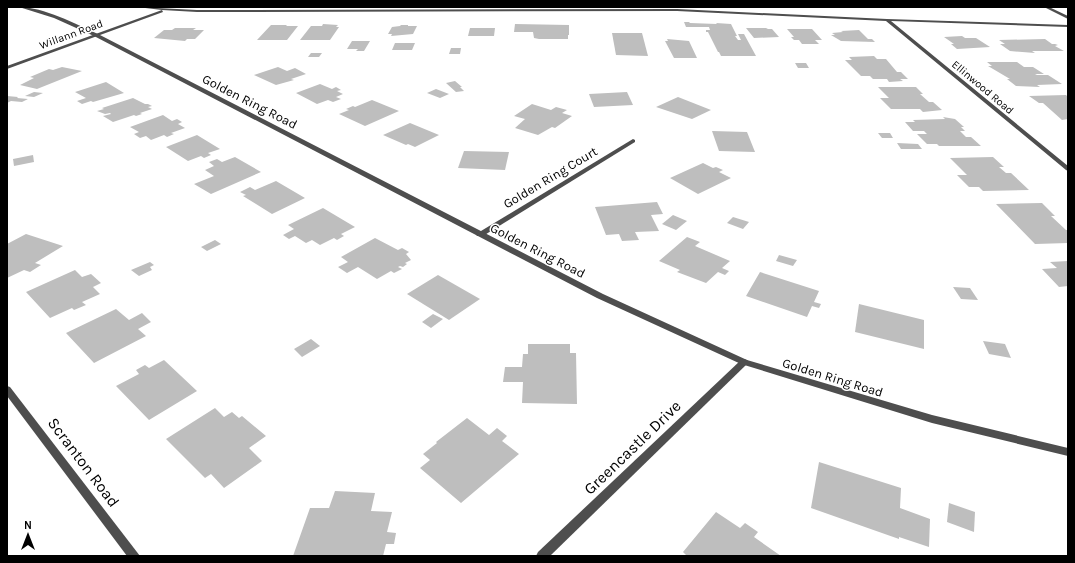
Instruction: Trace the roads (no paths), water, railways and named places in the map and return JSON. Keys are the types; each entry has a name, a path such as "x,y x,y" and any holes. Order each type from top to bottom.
{"street":[{"name":"Golden Ring Road","path":"21,7 56,17 96,35 600,296 744,362 842,393 932,419 1068,452"},
{"path":"143,7 165,10 196,11 676,8 887,20 1068,26"},
{"path":"1046,7 1068,18"},
{"name":"Willann Road","path":"7,68 165,10"},
{"name":"Ellinwood Road","path":"887,20 1068,169"},
{"name":"Golden Ring Court","path":"480,234 633,141"},
{"name":"Greencastle Drive","path":"542,556 744,362"},
{"name":"Scranton Road","path":"7,388 134,556"}]}
